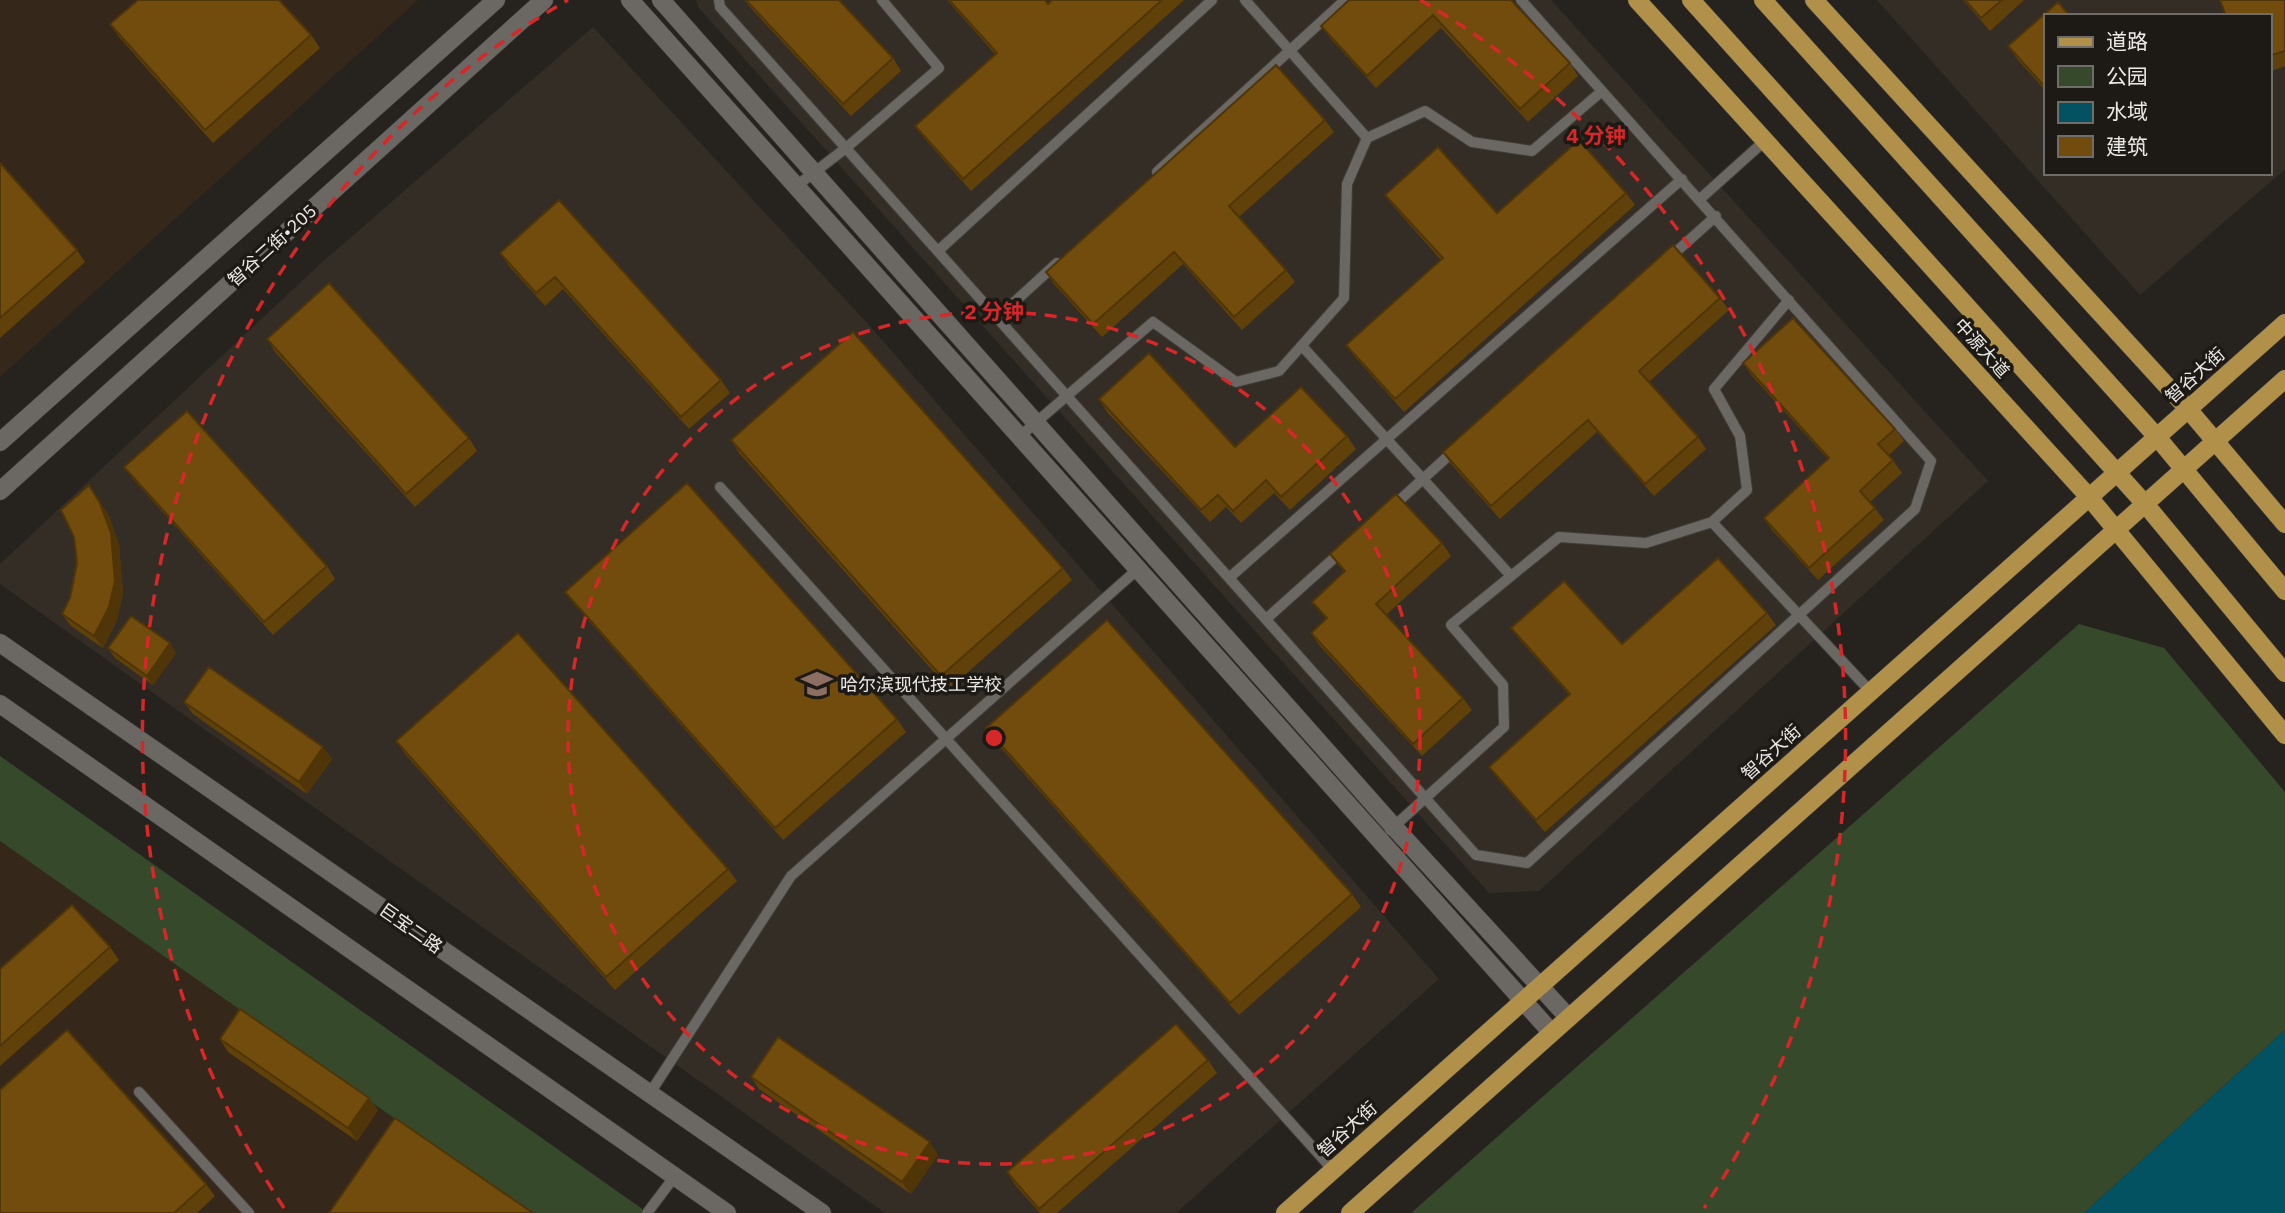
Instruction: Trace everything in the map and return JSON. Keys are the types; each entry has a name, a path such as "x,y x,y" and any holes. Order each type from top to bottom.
{"main road":[{"name":"中源大道","path":"1637,0 2089,497 2285,735"},
{"name":"中源大道","path":"1691,0 2146,505 2285,673"},
{"path":"1763,0 2157,437 2285,591"},
{"path":"1814,0 2188,409 2285,524"},
{"name":"智谷大街","path":"1285,1213 2285,323"},
{"path":"1350,1213 2285,379"}],"street":[{"name":"智谷二街•205","path":"0,442 496,0"},
{"name":"智谷二街•205","path":"0,491 544,0"},
{"path":"630,0 1552,1032"},
{"path":"661,0 1394,827 1568,1017"},
{"name":"巨宝二路","path":"0,643 822,1213"},
{"path":"0,704 727,1213"}],"lane":[{"path":"719,0 720,7 1476,855 1527,863 1915,509 1931,461 1716,216 1521,0"},
{"path":"796,187 939,68 882,0"},
{"path":"937,251 1212,0"},
{"path":"1245,0 1367,138"},
{"path":"1149,180 1345,0"},
{"path":"1019,437 1153,322 1236,382 1279,371 1344,298 1347,184 1367,138 1425,111 1472,142 1532,151 1602,91"},
{"path":"1700,199 1759,146"},
{"path":"1229,578 1682,179"},
{"path":"1655,271 1716,216"},
{"path":"997,318 1068,254"},
{"path":"1380,839 1504,727 1503,685 1451,625 1559,537 1646,543 1712,522 1747,490 1740,436 1714,389 1789,300"},
{"path":"1302,346 1511,576"},
{"path":"1384,514 1463,443"},
{"path":"720,487 1333,1170"},
{"path":"1712,522 1870,691"},
{"path":"1266,619 1354,540"},
{"path":"650,1093 791,876 1138,569"},
{"path":"139,1092 249,1213"},
{"path":"647,1213 675,1176"}],"shaded area":[{"path":"0,0 418,0 0,377"},
{"path":"696,0 1551,0 1988,481 1539,891 1489,893 699,8"},
{"path":"1877,0 2285,0 2285,169 2140,295"},
{"name":"哈尔滨现代技工学校","path":"593,27 868,324 1439,979 1176,1213 885,1213 0,584 0,564 319,265"},
{"path":"0,841 155,950 529,1213 0,1213"}],"green space":[{"path":"2079,624 2164,648 2285,792 2285,1030 2084,1213 1411,1213"},
{"path":"0,756 648,1213 529,1213 0,841"}],"water":[{"path":"2285,1030 2285,1213 2084,1213"}],"building":[{"path":"138,0 279,0 311,35 205,130 110,24"},
{"path":"746,0 839,0 893,58 843,104"},
{"path":"949,0 1045,0 1048,4 1052,0 1162,0 963,179 915,126 997,53"},
{"path":"1349,0 1511,0 1570,63 1520,109 1433,15 1367,76 1321,26"},
{"path":"1965,0 2002,0 1981,18"},
{"path":"2220,0 2285,0 2285,51 2271,55 2271,14 2225,14"},
{"path":"2058,2 2068,14 2044,14"},
{"path":"2044,14 2044,86 2008,46"},
{"path":"1276,65 1325,120 1229,206 1286,270 1234,317 1174,252 1093,324 1046,272"},
{"path":"1579,140 1626,193 1395,399 1346,345 1443,258 1385,195 1438,147 1497,213"},
{"path":"0,163 77,250 0,318"},
{"path":"559,200 721,380 681,417 555,277 536,293 500,253"},
{"path":"1673,245 1720,298 1639,371 1698,437 1645,484 1588,420 1491,506 1443,452"},
{"path":"329,283 469,438 406,494 267,339"},
{"path":"1793,318 1895,429 1878,444 1893,460 1860,491 1875,508 1809,568 1764,518 1829,458 1743,363"},
{"path":"853,332 1063,568 941,676 731,440"},
{"path":"1149,353 1235,447 1301,387 1347,436 1281,497 1266,480 1233,511 1218,495 1201,510 1099,399"},
{"path":"187,411 327,566 264,622 124,467"},
{"path":"687,483 897,719 775,828 565,592"},
{"path":"89,485 100,503 111,533 115,581 109,607 94,636 62,614 70,598 77,563 74,537 61,510"},
{"path":"1396,494 1442,543 1376,604 1463,698 1413,744 1311,633 1327,618 1312,602 1345,571 1330,554"},
{"path":"1718,558 1767,613 1536,820 1489,767 1570,694 1511,628 1564,581 1622,644"},
{"path":"131,616 170,643 147,676 108,648"},
{"path":"1107,620 1352,894 1230,1003 986,728"},
{"path":"518,633 728,869 606,977 396,741"},
{"path":"209,667 323,747 299,782 184,702"},
{"path":"72,905 110,947 0,1046 0,969"},
{"path":"240,1009 369,1098 348,1128 220,1039"},
{"path":"1176,1024 1208,1060 1039,1209 1007,1172"},
{"path":"67,1030 206,1184 174,1213 0,1213 0,1090"},
{"path":"778,1037 930,1142 902,1182 751,1077"},
{"path":"395,1118 533,1213 329,1213"}],"place":[{"name":"哈尔滨现代技工学校","path":"817,684"}]}
